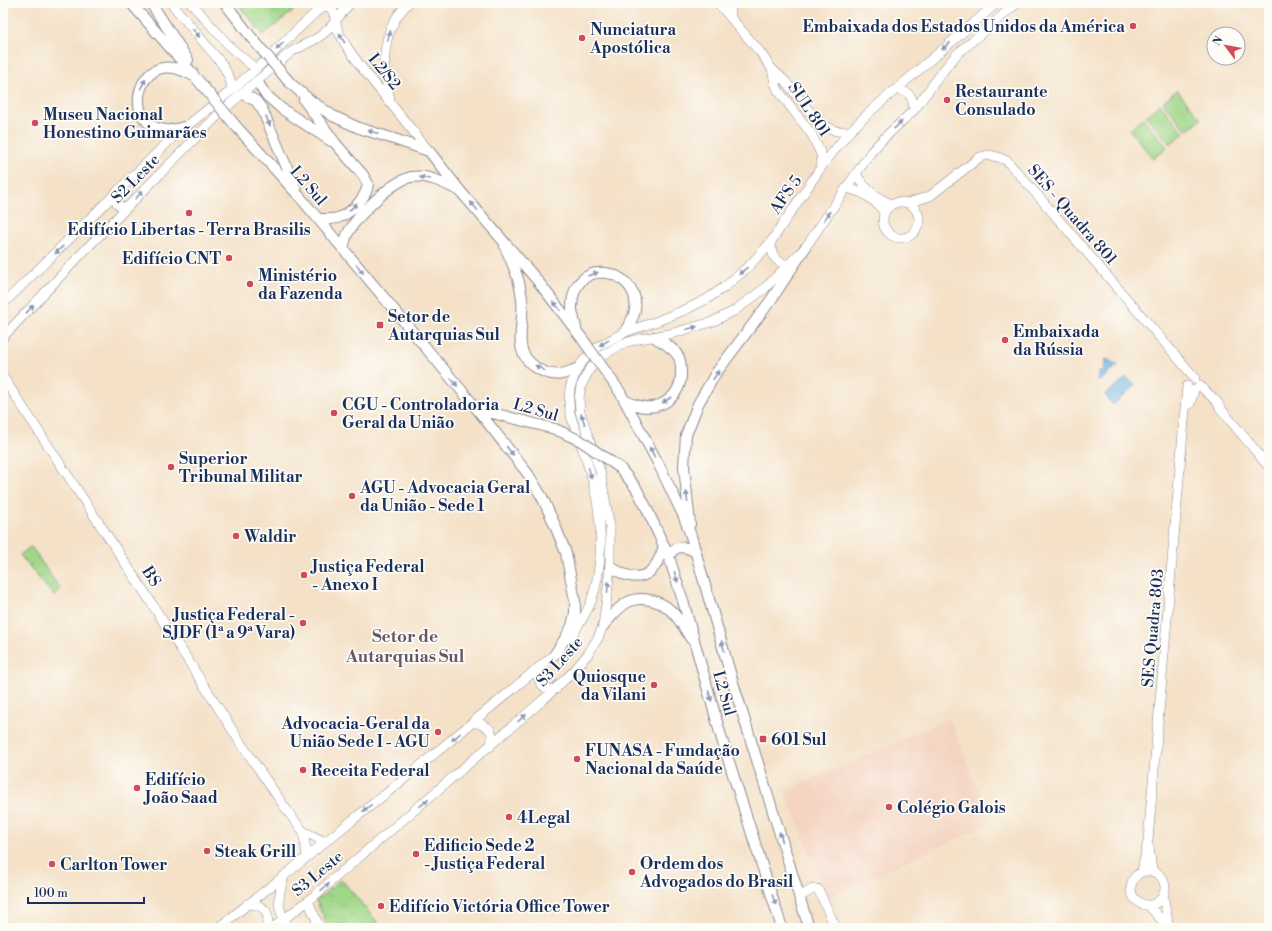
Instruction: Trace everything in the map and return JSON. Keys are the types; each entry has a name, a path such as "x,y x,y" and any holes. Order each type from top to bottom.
{"main road":[{"name":"L2 Sul","path":"131,3 235,125 299,196 477,409 555,429 581,441 620,468 636,488 669,557 723,743 782,928"},
{"path":"151,3 173,36 196,78"},
{"path":"171,3 222,64 230,79 232,90"},
{"path":"191,3 231,48 256,69"},
{"path":"217,3 237,19"},
{"path":"225,3 251,37 292,85 336,144 363,175 368,184 366,194 351,210 340,217 318,219"},
{"name":"S2 Leste","path":"3,337 126,208 219,114 291,52 319,37 329,29 350,3"},
{"path":"391,102 386,84 384,64 387,39 395,20 408,3"},
{"name":"SUL 801","path":"718,3 760,52 772,70 786,82 813,116 823,125 836,131 849,132"},
{"path":"730,3 731,18"},
{"name":"AFS 5","path":"577,369 599,346 624,332 656,322 687,309 726,286 770,243 822,166 849,132 897,88 997,3"},
{"path":"691,536 684,466 686,435 698,404 716,373 771,300 871,152 914,110 957,54 1017,3"},
{"name":"S2 Leste","path":"3,304 161,148 256,69 316,12 329,4"},
{"name":"L2/S2","path":"329,4 333,11 338,31 347,47 362,68 391,102 429,151"},
{"path":"301,27 303,34 311,41"},
{"path":"185,127 167,130 157,128 148,123 141,113 138,103 141,86 148,76 161,68 173,68 196,78"},
{"name":"SUL 801","path":"772,70 778,90 812,135 821,154 822,166"},
{"path":"257,82 265,94 282,108 336,144"},
{"path":"292,85 311,102 333,116 359,128 429,151"},
{"path":"897,88 911,95 914,110"},
{"path":"243,94 256,101 262,109 299,196"},
{"path":"792,109 802,101"},
{"name":"L2 Sul","path":"429,151 461,192 537,280 579,334 622,396 658,463 684,517 691,536 731,676 809,928"},
{"name":"SES - Quadra 801","path":"908,203 930,196 980,157 988,155 998,156 1007,161 1176,357 1193,385 1220,408 1269,467"},
{"path":"856,174 868,191 892,204"},
{"path":"343,248 348,232 355,222 369,206 397,182 411,177 422,176 434,179 461,192"},
{"path":"846,188 860,191 874,201 884,212"},
{"path":"117,193 117,203 126,208"},
{"name":"SES - Quadra 801","path":"919,219 930,196"},
{"path":"900,202 908,203 915,208 919,219 917,230 913,234 904,238 892,236 884,228 882,222 884,212 892,204 900,202"},
{"path":"501,237 515,269 521,290 523,306 521,346 525,357 537,368 549,373 562,374 577,369"},
{"path":"770,243 772,252 777,261 788,265"},
{"path":"654,337 712,322 734,311 764,289 805,248"},
{"path":"579,334 572,311 573,296 581,282 586,277 601,272 610,273 619,277 627,284 633,293 635,310 633,317 624,332"},
{"path":"622,396 635,405 645,407 658,405 671,399 679,388 681,376 679,356 673,349 654,337"},
{"name":"S3 Leste","path":"272,928 285,924 308,901 490,747 556,689 588,654 603,626 610,566 610,528 600,471 580,412 581,386 589,370 603,355 624,343 654,337"},
{"name":"S3 Leste","path":"218,928 284,876 555,654 568,641 580,623 590,603 598,576 601,546 595,490 570,413 570,388 577,369"},
{"name":"BS","path":"3,377 145,592 242,745 291,816 303,831 325,842"},
{"name":"SES Quadra 803","path":"1142,871 1148,840 1185,419 1193,385"},
{"path":"477,409 531,480 542,497 566,553 573,585 575,613 566,637 555,654"},
{"path":"610,566 629,577 644,575 651,571 658,563 664,544"},
{"path":"669,557 674,549 680,547 685,547 696,552"},
{"path":"603,626 616,610 629,601 647,599 658,602 669,608 695,645"},
{"path":"539,667 538,678 541,684 547,688 556,689"},
{"path":"473,722 480,723 492,731 493,738 490,747"},
{"name":"BS","path":"303,831 307,857"},
{"name":"SES Quadra 803","path":"1148,840 1152,871"},
{"path":"1142,871 1152,871 1157,873 1164,880 1165,891 1163,896 1155,904 1148,905 1139,903 1132,897 1130,888 1132,879 1136,874 1142,871"},
{"path":"284,876 278,897 285,924"},
{"path":"800,897 813,889 818,889 836,928"},
{"path":"1163,896 1169,928"},
{"path":"308,901 320,928"},
{"path":"248,904 261,906 265,910 267,916 266,928"},
{"path":"1148,905 1169,928"}],"shaded area":[{"name":"Colégio Galois","path":"949,718 992,823 828,897 785,791"}],"green space":[{"path":"237,3 303,3 263,35"},
{"path":"1177,90 1201,119 1187,131 1163,102"},
{"path":"1160,104 1184,133 1170,144 1146,116"},
{"path":"1143,118 1167,147 1153,159 1130,130"},
{"path":"30,547 60,589 54,596 20,555"},
{"path":"341,879 382,928 329,928 316,901"}],"water":[{"path":"1106,359 1118,365 1100,381 1097,380 1098,372 1103,370"},
{"path":"1127,377 1135,386 1113,405 1105,395"}],"place":[{"name":"Embaixada dos Estados Unidos da América","path":"1133,26"},
{"name":"Nunciatura Apostólica","path":"582,38"},
{"name":"Restaurante Consulado","path":"947,100"},
{"name":"Museu Nacional Honestino Guimarães","path":"35,123"},
{"name":"Edifício Libertas - Terra Brasilis","path":"189,213"},
{"name":"Edifício CNT","path":"229,258"},
{"name":"Ministério da Fazenda","path":"250,284"},
{"name":"Setor de Autarquias Sul","path":"380,325"},
{"name":"Embaixada da Rússia","path":"1005,340"},
{"name":"CGU - Controladoria Geral da União","path":"334,413"},
{"name":"Superior Tribunal Militar","path":"171,467"},
{"name":"AGU - Advocacia Geral da União - Sede 1","path":"352,496"},
{"name":"Waldir","path":"236,536"},
{"name":"Justiça Federal - Anexo I","path":"304,575"},
{"name":"Justiça Federal - SJDF (1ª a 9ª Vara)","path":"303,623"},
{"name":"Quiosque da Vilani","path":"654,685"},
{"name":"Advocacia-Geral da União Sede I - AGU","path":"438,732"},
{"name":"601 Sul","path":"763,739"},
{"name":"FUNASA - Fundação Nacional da Saúde","path":"577,759"},
{"name":"Receita Federal","path":"303,770"},
{"name":"Edifício João Saad","path":"137,788"},
{"name":"Colégio Galois","path":"889,807"},
{"name":"4Legal","path":"509,817"},
{"name":"Steak Grill","path":"207,851"},
{"name":"Edificio Sede 2 - Justiça Federal","path":"416,854"},
{"name":"Carlton Tower","path":"52,864"},
{"name":"Ordem dos Advogados do Brasil","path":"632,872"},
{"name":"Edifício Victória Office Tower","path":"381,906"}],"district":[{"name":"Setor de Autarquias Sul","path":"405,646"}]}
